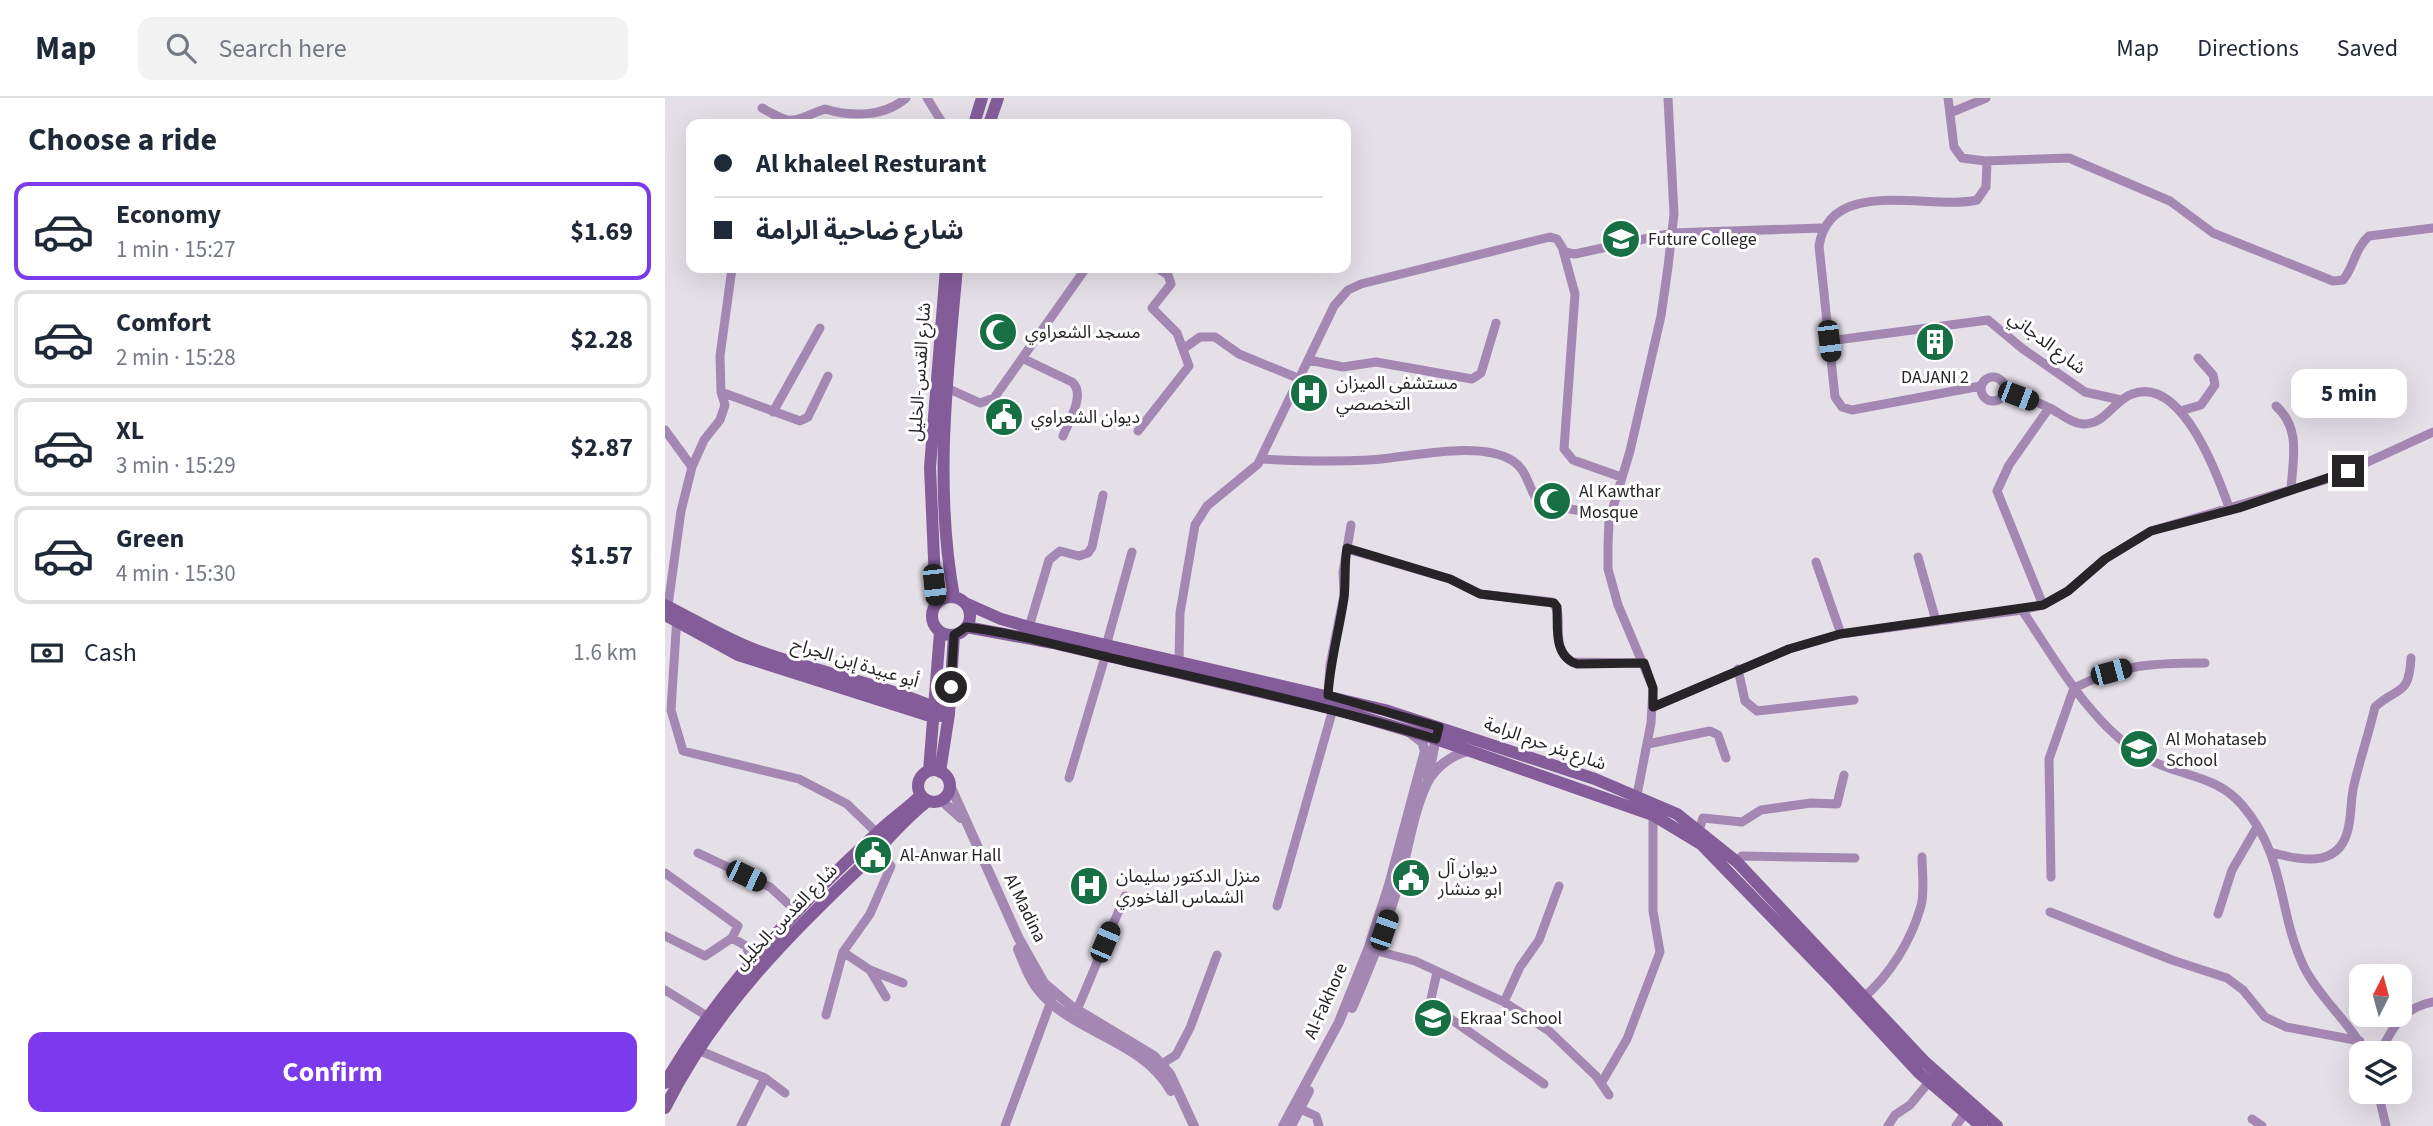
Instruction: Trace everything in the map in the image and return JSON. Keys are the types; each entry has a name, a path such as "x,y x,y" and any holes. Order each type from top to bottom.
{"main road":[{"path":"976,119 982,98"},
{"path":"991,119 997,98"},
{"name":"شارع القدس-الخليل","path":"936,604 930,467 946,273"},
{"name":"شارع القدس-الخليل","path":"957,273 943,467 944,518 960,600"},
{"path":"940,632 954,635 966,627 970,615 960,600 945,598 936,604 933,622 940,632 933,712 935,772 949,783 948,793 930,799 919,781 935,772 949,714 954,635"},
{"name":"شارع بئر حرم الرامة","path":"960,600 1001,619 1106,651 1333,709 1637,795 1677,814 1737,862 1925,1062 1997,1126"},
{"name":"أبو عبيدة إبن الجراح","path":"670,612 761,653 860,680 933,712"},
{"name":"شارع بئر حرم الرامة","path":"966,627 1179,661 1328,695 1468,751 1653,815 1700,844 1929,1082 1981,1126"},
{"path":"933,712 949,714"},
{"name":"شارع القدس-الخليل","path":"667,1078 707,1016 797,912 877,833 930,799"},
{"name":"شارع القدس-الخليل","path":"665,1108 713,1024 782,943 930,799"}],"street":[{"path":"805,119 825,109 844,115 885,110 906,98"},
{"path":"927,98 940,119"},
{"path":"1637,795 1648,744 1653,688 1618,604 1608,569 1610,516 1661,316 1674,214 1668,98"},
{"path":"1948,98 1956,153 1962,158 1987,161 2069,158 2170,201 2213,233 2333,281 2343,281 2347,276 2359,248 2368,236 2433,228"},
{"path":"1950,113 1986,98"},
{"path":"762,108 781,119"},
{"path":"1563,250 1575,254 1672,233 1821,228 1845,209 1864,203 1977,200 1986,187 1987,161"},
{"path":"1821,228 1821,290 1835,397 1847,410 1981,386"},
{"path":"1179,661 1180,613 1195,525 1207,506 1251,472 1261,459 1334,306 1355,287 1548,237 1557,239 1563,250 1575,294 1563,449 1573,460 1621,477"},
{"path":"731,273 720,356 721,392 725,405 721,417 704,440 692,467 681,511 670,612 671,710 683,751 799,779 847,804 877,833"},
{"path":"947,388 980,403 990,401 1000,393 1083,273"},
{"path":"1138,431 1187,370 1189,363 1177,333 1152,309 1171,284 1165,273"},
{"name":"شارع الدجاني","path":"1829,341 1890,335 1984,319 1995,324 2023,349 2085,392 2120,400"},
{"path":"1309,360 1343,368 1376,362 1472,379 1481,372 1496,323"},
{"path":"773,412 820,328"},
{"path":"1183,349 1195,339 1215,337 1239,354 1300,379"},
{"path":"2180,411 2201,405 2215,385 2213,374 2198,358"},
{"path":"1024,359 1078,387 1078,395 1063,436"},
{"path":"721,392 794,421 808,417 828,376"},
{"path":"2005,391 1998,400 1990,402 1983,398 1981,386 1985,380 1993,377 2000,380 2005,391 2049,408 2072,421 2087,424 2102,419 2120,400 2132,394 2149,392 2163,397 2180,411 2214,463 2230,510"},
{"path":"2276,406 2286,414 2294,432 2291,489"},
{"path":"2043,605 1997,491 2009,465 2049,408"},
{"path":"665,430 692,467"},
{"path":"1653,707 1738,669 1840,634 2043,605 2068,591 2105,559 2151,531 2335,477 2433,432"},
{"path":"1261,459 1357,461 1435,453 1491,453 1505,457 1521,468 1540,503 1610,516"},
{"path":"1029,627 1049,561 1060,551 1079,556 1088,553 1092,547 1103,495"},
{"path":"1328,695 1330,665 1344,595 1343,576 1351,525"},
{"path":"1347,548 1450,579 1480,594 1554,603 1557,607 1558,643 1572,662 1644,663"},
{"path":"1069,778 1132,552"},
{"path":"1918,557 1936,621"},
{"path":"1816,562 1840,634"},
{"path":"2022,610 2074,688 2117,736 2134,750 2159,763 2209,779 2227,790 2242,805 2274,853 2294,939 2305,969 2360,1041"},
{"path":"2274,853 2311,861 2330,853 2345,838 2354,787 2375,707 2397,695 2410,680 2411,658"},
{"path":"2051,877 2049,759 2074,688 2111,672 2144,663 2205,663"},
{"path":"1738,669 1745,701 1757,711 1854,700"},
{"path":"1277,906 1333,709"},
{"path":"1648,744 1710,731 1718,735 1726,758"},
{"path":"1426,784 1433,738"},
{"name":"Al-Fakhore","path":"1283,1126 1339,1023 1369,947 1433,738"},
{"name":"Al-Fakhore","path":"1291,1126 1344,1026 1377,951 1426,784 1442,764 1456,754 1468,751"},
{"path":"1699,830 1703,818 1742,822 1761,810 1811,803 1837,804 1844,775"},
{"path":"949,783 974,838"},
{"path":"930,799 960,816 974,838"},
{"path":"1602,1082 1627,1039 1660,952 1653,911 1653,815"},
{"path":"2218,914 2232,870 2257,827"},
{"name":"Al Madina","path":"974,838 1037,973 1052,998 1159,1066 1187,1126"},
{"path":"825,1015 843,952 870,914 891,866 878,850"},
{"path":"698,853 770,887 797,912"},
{"path":"1737,862 1742,856 1855,858"},
{"path":"1863,998 1884,979 1910,933 1922,904 1922,857"},
{"path":"665,873 738,926 731,938 705,956 665,936"},
{"path":"1504,1002 1520,967 1539,940 1559,886"},
{"path":"1077,1010 1125,896"},
{"path":"2050,912 2172,960 2227,978 2243,990 2265,1017 2286,1027 2360,1041"},
{"path":"731,938 746,946 752,961"},
{"path":"1377,951 1415,961 1504,1002 1549,1031 1602,1082 1609,1095"},
{"path":"843,952 870,970 903,983"},
{"path":"1159,1066 1176,1055 1217,955"},
{"path":"870,970 886,998"},
{"path":"1437,972 1431,998 1435,1008 1544,1084"},
{"path":"665,990 707,1016"},
{"path":"1005,1126 1052,998"},
{"name":"Al Madina","path":"1052,998 1145,1049 1176,1085 1194,1126"},
{"path":"2387,1041 2405,1012 2415,1006 2433,1002"},
{"path":"698,1050 765,1078 785,1093"},
{"path":"741,1126 765,1078"},
{"path":"1888,1126 1929,1082"},
{"path":"2381,1104 2386,1126"},
{"path":"1300,1109 1315,1115 1318,1126"},
{"path":"1957,1126 1965,1113"},
{"path":"2252,1119 2262,1126"}],"place":[{"name":"Future College","path":"1621,239"},
{"name":"مسجد الشعراوي","path":"998,332"},
{"name":"DAJANI 2","path":"1935,342"},
{"name":"مستشفى الميزان التخصصي","path":"1309,393"},
{"name":"ديوان الشعراوي","path":"1004,417"},
{"name":"Al Kawthar Mosque","path":"1552,501"},
{"name":"Al Mohataseb School","path":"2139,749"},
{"name":"Al-Anwar Hall","path":"873,855"},
{"name":"ديوان آل ابو منشار","path":"1411,878"},
{"name":"منزل الدكتور سليمان الشماس الفاخوري","path":"1089,886"},
{"name":"Ekraa' School","path":"1433,1018"}],"route":[{"path":"951,687 954,635 966,627 1053,643 1122,661 1259,690 1436,739 1439,727 1328,695 1330,665 1344,595 1343,576 1347,548 1455,580 1480,594 1554,603 1557,607 1558,643 1568,659 1577,664 1644,663 1653,688 1653,707 1789,649 1840,634 2043,605 2068,591 2105,559 2151,531 2239,508 2348,471"}]}
